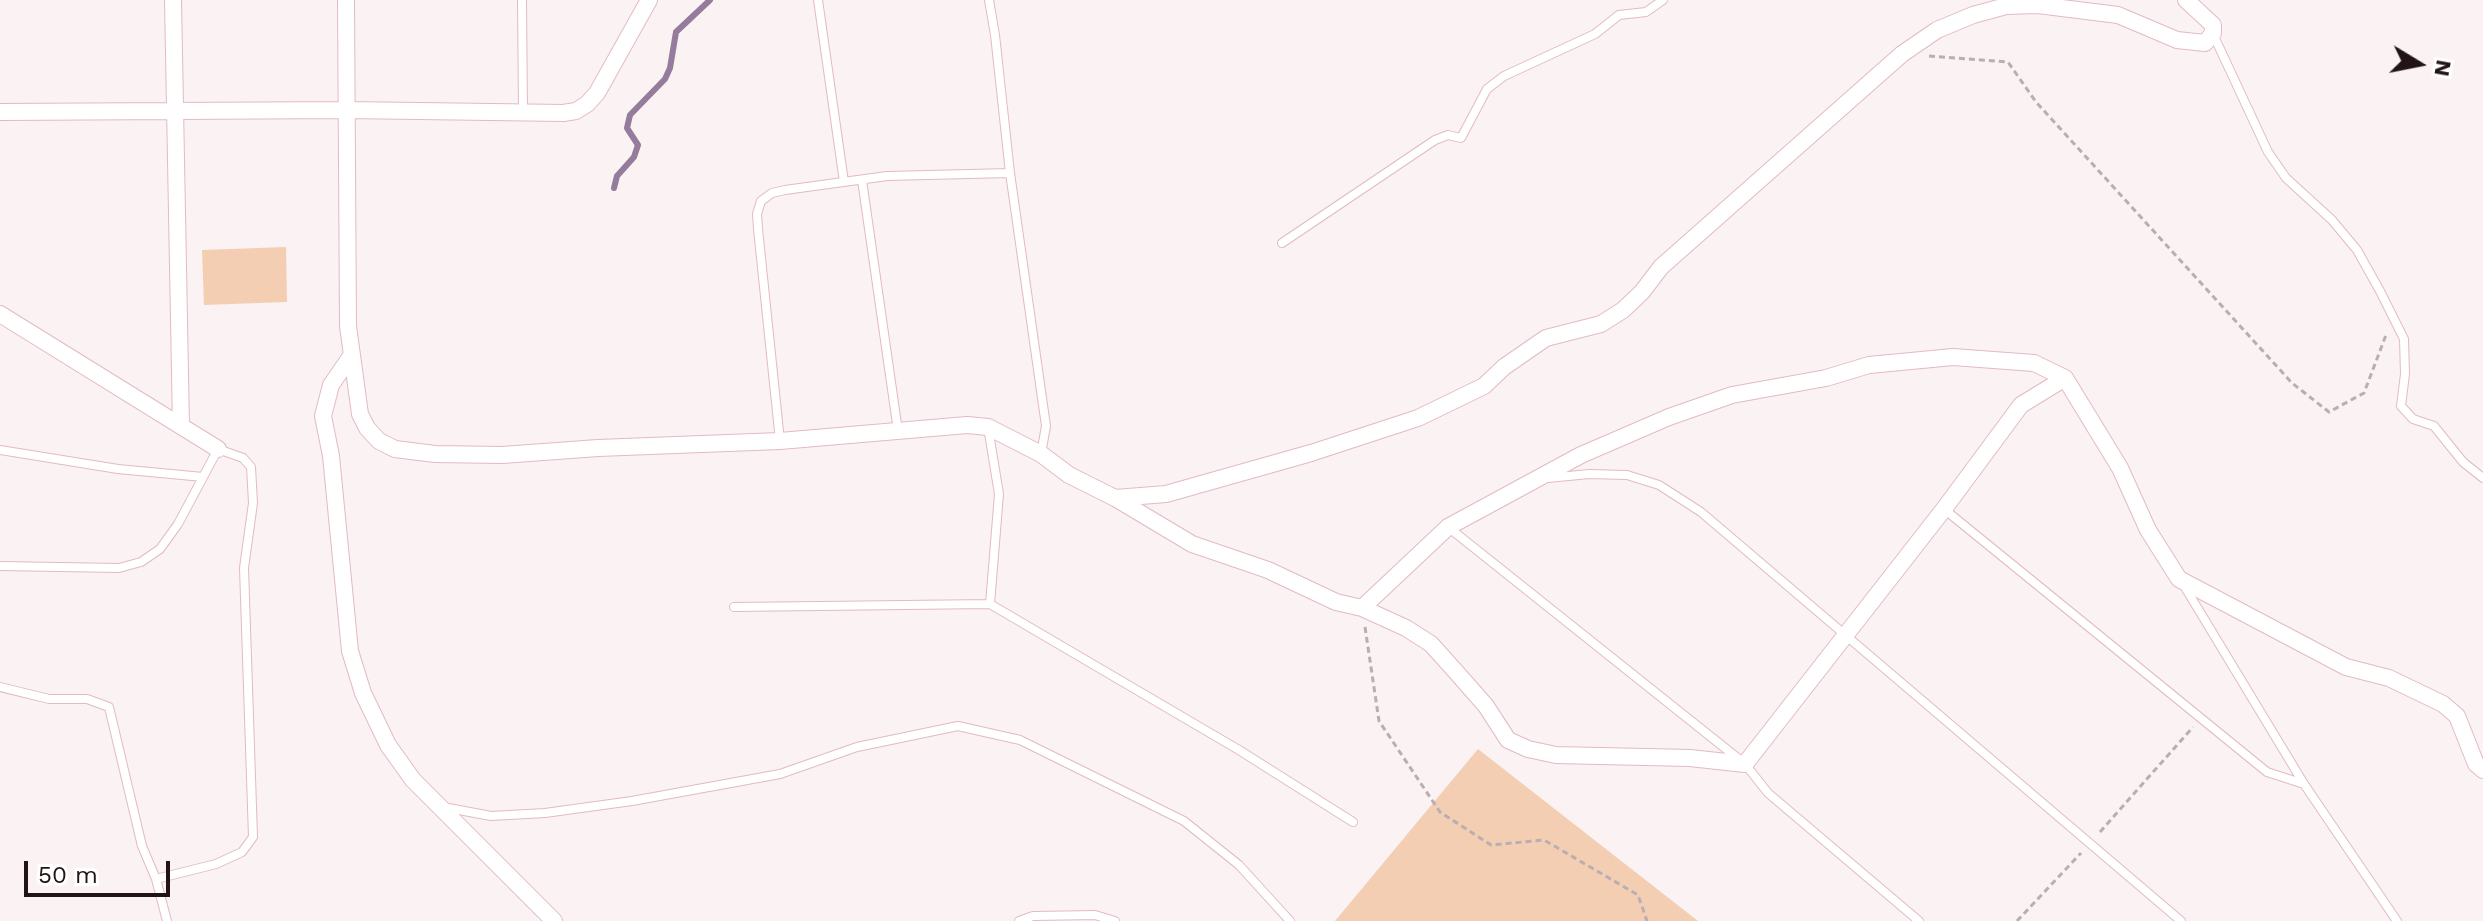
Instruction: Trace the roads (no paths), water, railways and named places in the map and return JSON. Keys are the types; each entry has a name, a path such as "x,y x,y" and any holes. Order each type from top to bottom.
{"street":[{"path":"173,0 181,426"},
{"path":"346,0 348,326 360,414 379,441 395,449 435,454 502,455 780,441 967,425 988,427 1041,454 1069,475 1115,498 1192,544 1268,570 1336,602 1362,608 1406,628 1431,644 1486,706 1508,740 1528,749 1556,755 1690,758 1745,764 2021,405 2065,378"},
{"path":"0,112 576,111 597,93 649,0"},
{"path":"1115,498 1166,494 1311,453 1418,418 1484,386 1504,367 1546,338 1601,324 1623,310 1661,267 1902,54 1937,30 2006,6 2077,8 2118,15 2177,40 2205,43 2213,33 2213,25 2186,0"},
{"path":"0,314 218,449"},
{"path":"351,356 331,385 323,416 331,456 350,651 363,693 388,745 413,780 554,921"},
{"path":"1362,608 1448,527 1581,455 1681,413 1732,395 1826,378 1869,365 1953,357 2034,363 2065,378 2120,468 2148,530 2179,579 2346,667 2389,678 2443,704 2457,716 2476,764 2483,770"}],"lane":[{"path":"522,0 523,113"},
{"path":"818,0 844,182"},
{"path":"989,0 1046,426 1041,454"},
{"path":"1282,243 1435,140 1448,135 1461,138 1487,89 1504,76 1595,34 1619,15 1646,12 1663,0"},
{"path":"2213,33 2268,152 2286,178 2332,220 2357,250 2404,339 2405,374 2401,406 2413,419 2434,426 2463,462 2483,478"},
{"path":"780,441 757,214 761,201 772,193 887,176 1010,173"},
{"path":"862,180 898,431"},
{"path":"988,427 999,494 990,604"},
{"path":"0,566 119,568 141,562 160,549 178,524 218,449 243,458 251,467 253,503 244,568 253,837 242,852 216,864 156,879"},
{"path":"0,450 118,469 203,477"},
{"path":"1539,479 1589,474 1627,475 1659,485 1701,512 2181,921"},
{"path":"1944,509 2267,772 2304,784"},
{"path":"1448,527 1745,764 1768,793 1919,921"},
{"path":"2179,579 2304,784 2397,921"},
{"path":"734,607 990,604 1239,750 1353,822"},
{"path":"0,687 49,699 87,699 109,707 142,846 156,879 167,921"},
{"path":"442,807 491,816 545,813 632,801 780,774 857,747 958,726 1020,740 1184,821 1239,865 1290,921"},
{"path":"1019,921 1033,916 1095,915 1115,921"}],"waterway":[{"path":"614,188 617,176 634,157 638,145 627,128 630,115 665,79 676,32 710,0"}]}
